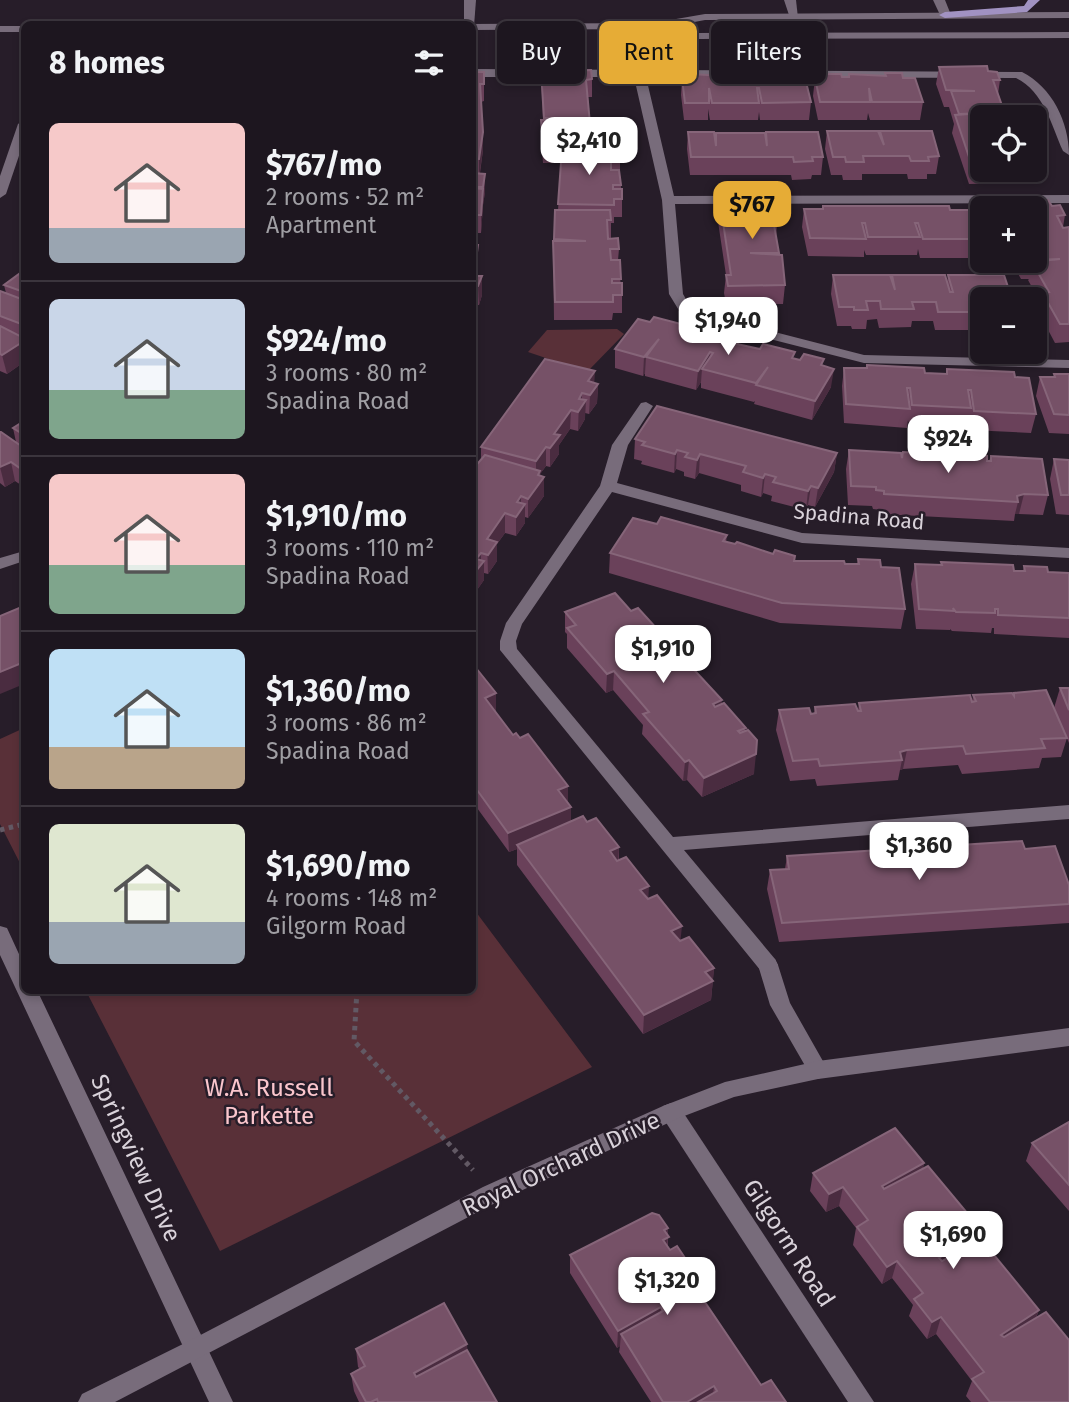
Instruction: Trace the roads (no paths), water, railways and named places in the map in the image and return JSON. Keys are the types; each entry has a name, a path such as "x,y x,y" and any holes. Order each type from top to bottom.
{"main road":[{"path":"945,16 1027,9 1034,0"}],"street":[{"path":"470,0 471,21"},
{"path":"790,0 794,16"},
{"path":"939,0 945,16"},
{"path":"682,21 705,17 1069,15"},
{"path":"476,26 599,26"},
{"path":"0,29 21,29"},
{"path":"697,36 1069,35"},
{"path":"476,73 599,73"},
{"path":"697,73 1018,74 1040,88 1069,151"},
{"path":"642,84 668,200 676,294 688,314 864,359 1069,364"},
{"path":"0,194 21,133"},
{"path":"668,200 1069,200"},
{"path":"646,406 620,446 608,486 514,622 508,642 513,656 768,965 780,1005 818,1070"},
{"name":"Spadina Road","path":"608,486 790,536 818,540 1069,553"},
{"path":"0,564 21,557"},
{"path":"669,844 1069,812"},
{"name":"Springview Drive","path":"0,934 21,978"},
{"name":"Springview Drive","path":"29,994 221,1402"},
{"name":"Royal Orchard Drive","path":"90,1402 197,1349 491,1194 671,1112 732,1088 818,1070 1069,1037"},
{"name":"Gilgorm Road","path":"671,1112 862,1402"}],"park label":[{"name":"W.A. Russell Parkette","path":"269,1102"}]}
